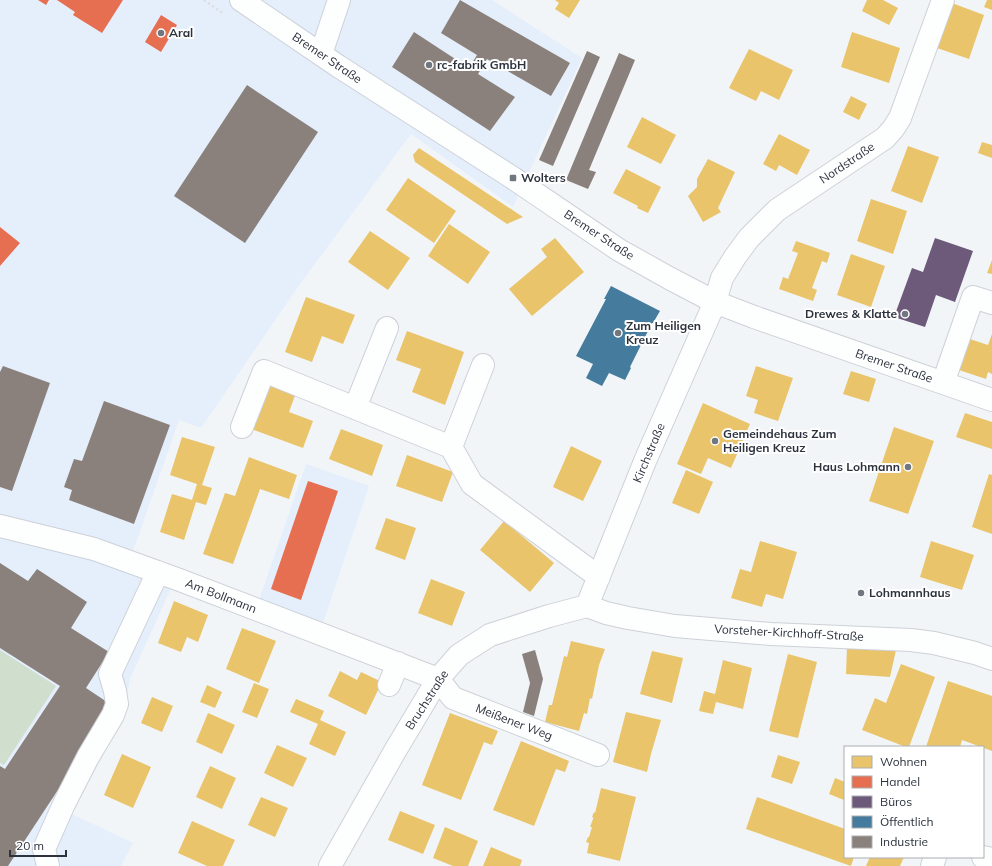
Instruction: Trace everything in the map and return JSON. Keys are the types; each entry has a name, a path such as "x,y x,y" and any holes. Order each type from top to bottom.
{"street":[{"name":"Bremer Straße","path":"241,0 434,129 513,178 619,250 669,278 715,302 754,317 992,400"},
{"path":"321,54 340,0"},
{"name":"Nordstraße","path":"715,302 722,278 735,257 749,238 777,210 885,138 892,129 900,118 943,0"},
{"path":"943,383 973,296 992,303"},
{"name":"Kirchstraße","path":"587,606 645,460 715,302"},
{"path":"355,408 387,328"},
{"path":"451,447 483,365"},
{"path":"242,427 264,371 451,447 472,484 599,577"},
{"name":"Am Bollmann","path":"0,526 94,549 438,678"},
{"path":"48,866 44,849 88,756 113,715 117,704 110,674 158,572"},
{"name":"Vorsteher-Kirchhoff-Straße","path":"587,606 606,613 628,618 675,626 771,634 888,638 934,642 992,659"},
{"name":"Bruchstraße","path":"330,866 438,678 459,655 490,635 549,616 587,606"},
{"path":"388,685 398,663"},
{"name":"Meißener Weg","path":"438,678 453,698 598,754"}],"shaded area":[{"path":"0,0 492,0 582,58 513,207 411,134 300,284 201,428 179,420 131,557 172,586 130,679 124,715 72,814 133,843 121,866 0,866"},
{"path":"306,464 369,486 322,626 258,603"}],"green space":[{"path":"0,650 56,686 4,765 0,763"}],"building: Wohnen":[{"path":"555,0 580,0 569,18 555,9 559,3"},
{"path":"867,0 883,0 898,8 889,25 862,11"},
{"path":"987,0 992,0 992,10 984,7"},
{"path":"952,3 984,15 969,59 937,48"},
{"path":"852,32 900,48 889,83 841,67"},
{"path":"749,49 793,70 779,100 761,91 756,101 729,88"},
{"path":"851,96 867,104 859,120 843,112"},
{"path":"642,117 676,135 661,164 627,147"},
{"path":"779,134 810,150 797,175 779,165 776,171 763,164"},
{"path":"982,142 992,145 992,158 978,153"},
{"path":"908,146 939,157 922,203 891,191"},
{"path":"419,148 523,217 507,224 415,162 413,155"},
{"path":"708,159 735,172 718,208 721,212 703,222 688,196 697,187 697,179"},
{"path":"626,169 661,187 648,213 613,193"},
{"path":"408,178 456,211 434,243 386,210"},
{"path":"871,199 907,211 893,254 857,241"},
{"path":"449,224 490,252 468,284 428,256"},
{"path":"370,231 410,258 388,290 348,262"},
{"path":"555,238 584,272 532,316 509,289 547,257 541,249"},
{"path":"796,241 830,253 827,263 822,261 812,288 817,290 813,301 779,289 783,277 788,279 798,253 792,251"},
{"path":"851,254 885,266 871,307 837,295"},
{"path":"992,260 992,274 987,273"},
{"path":"306,297 355,315 343,344 322,336 312,362 285,352"},
{"path":"407,331 464,352 445,405 412,392 421,369 396,360"},
{"path":"992,334 992,374 988,372 986,379 956,369 967,338 988,345"},
{"path":"756,366 793,378 778,421 754,413 758,400 746,396"},
{"path":"851,371 876,379 869,402 843,394"},
{"path":"269,379 297,390 289,412 313,421 303,448 251,429"},
{"name":"Gemeindehaus Zum Heiligen Kreuz","path":"703,403 750,424 731,468 708,458 701,474 677,464"},
{"path":"965,413 992,422 992,449 956,437"},
{"path":"894,427 934,441 908,514 869,501"},
{"path":"341,429 383,445 372,476 329,459"},
{"path":"182,437 215,447 202,485 212,488 206,505 196,502 184,540 160,532 172,494 192,500 197,484 170,475"},
{"path":"571,446 602,461 583,501 553,487"},
{"path":"407,455 453,472 442,502 396,486"},
{"path":"249,457 297,475 289,499 260,489 233,564 203,554 225,493 235,496"},
{"path":"686,470 713,482 699,514 672,503"},
{"path":"989,474 992,475 992,534 972,527"},
{"path":"386,518 416,528 405,560 375,549"},
{"path":"504,521 554,563 530,592 480,550"},
{"path":"760,541 797,552 783,599 766,594 762,607 731,598 740,569 751,572"},
{"path":"931,541 974,555 962,590 920,577"},
{"path":"431,579 465,592 452,626 418,613"},
{"path":"174,601 208,615 198,642 187,637 181,652 158,643"},
{"path":"242,628 276,641 259,683 226,669"},
{"path":"571,641 605,649 599,665 592,699 590,698 587,714 584,713 579,731 545,722 549,705 552,705 564,656 567,657"},
{"path":"847,647 896,650 890,677 846,674"},
{"path":"652,651 683,658 672,703 640,694"},
{"path":"788,654 817,662 798,738 769,731"},
{"path":"723,660 752,668 743,709 716,702 713,714 699,711 704,691 715,694"},
{"path":"901,664 935,677 909,746 903,746 862,730 875,698 886,703"},
{"path":"340,671 357,680 361,672 382,682 366,715 328,696"},
{"path":"948,681 992,696 992,751 984,748 984,746 978,746 962,740 960,746 926,746"},
{"path":"254,683 269,689 257,718 242,712"},
{"path":"207,685 222,692 215,708 200,702"},
{"path":"152,697 173,706 162,732 141,723"},
{"path":"296,699 324,711 320,720 346,732 335,756 309,744 318,724 290,712"},
{"path":"626,712 661,720 647,772 613,762"},
{"path":"208,713 235,725 222,754 196,742"},
{"path":"450,713 498,731 492,745 484,742 461,800 422,785"},
{"path":"521,741 569,761 565,772 556,769 534,826 493,810"},
{"path":"277,745 307,758 293,787 264,773"},
{"path":"122,754 151,767 133,808 104,795"},
{"path":"778,755 800,762 792,784 771,777"},
{"path":"210,766 236,778 222,809 196,797"},
{"path":"835,778 844,782 844,800 829,794"},
{"path":"601,788 636,797 620,861 587,853 589,843 586,842 592,827 590,827 593,819 592,817 594,812 595,813"},
{"path":"261,797 288,808 275,837 248,825"},
{"path":"757,797 844,829 844,858 854,858 851,866 746,829"},
{"path":"400,811 435,825 423,854 388,840"},
{"path":"192,821 235,840 223,866 207,866 178,853"},
{"path":"445,827 478,841 468,866 453,866 433,858"},
{"path":"491,847 522,860 520,866 483,866"},
{"path":"870,858 904,858 900,866 866,866"}],"building: Handel":[{"path":"38,0 49,0 46,5"},
{"path":"57,0 123,0 102,33 73,15 75,12"},
{"name":"Aral","path":"161,15 177,25 161,52 145,42"},
{"path":"0,227 20,243 0,266"},
{"path":"308,481 338,491 301,600 271,589"}],"building: Büros":[{"path":"935,238 973,251 955,302 936,295 925,327 894,317 912,268 923,272"}],"building: Öffentlich":[{"name":"Zum Heiligen Kreuz","path":"611,286 660,311 652,323 625,380 609,373 602,386 586,378 593,364 576,356 606,299 604,299"}],"building: Industrie":[{"name":"rc-fabrik GmbH","path":"460,0 570,63 551,96 487,59 478,74 515,97 490,131 392,67 414,32 469,68 477,55 441,33"},
{"path":"587,51 600,57 553,166 539,160"},
{"path":"619,53 635,60 589,170 596,172 588,189 566,180"},
{"path":"247,85 318,132 245,243 174,196"},
{"path":"3,366 50,383 12,491 0,487 0,372"},
{"path":"104,401 170,425 134,524 69,500 72,490 64,487 74,459 82,461"},
{"path":"0,563 28,581 37,569 87,602 71,628 109,652 86,688 113,706 8,866 0,866 0,766 5,769 60,686 0,648"},
{"path":"535,650 543,679 534,716 523,712 530,683 522,654"}],"place":[{"name":"Aral","path":"161,33"},
{"name":"rc-fabrik GmbH","path":"429,65"},
{"name":"Wolters","path":"513,178"},
{"name":"Drewes & Klatte","path":"905,314"},
{"name":"Zum Heiligen Kreuz","path":"618,333"},
{"name":"Gemeindehaus Zum Heiligen Kreuz","path":"715,441"},
{"name":"Haus Lohmann","path":"908,467"},
{"name":"Lohmannhaus","path":"861,593"}]}
